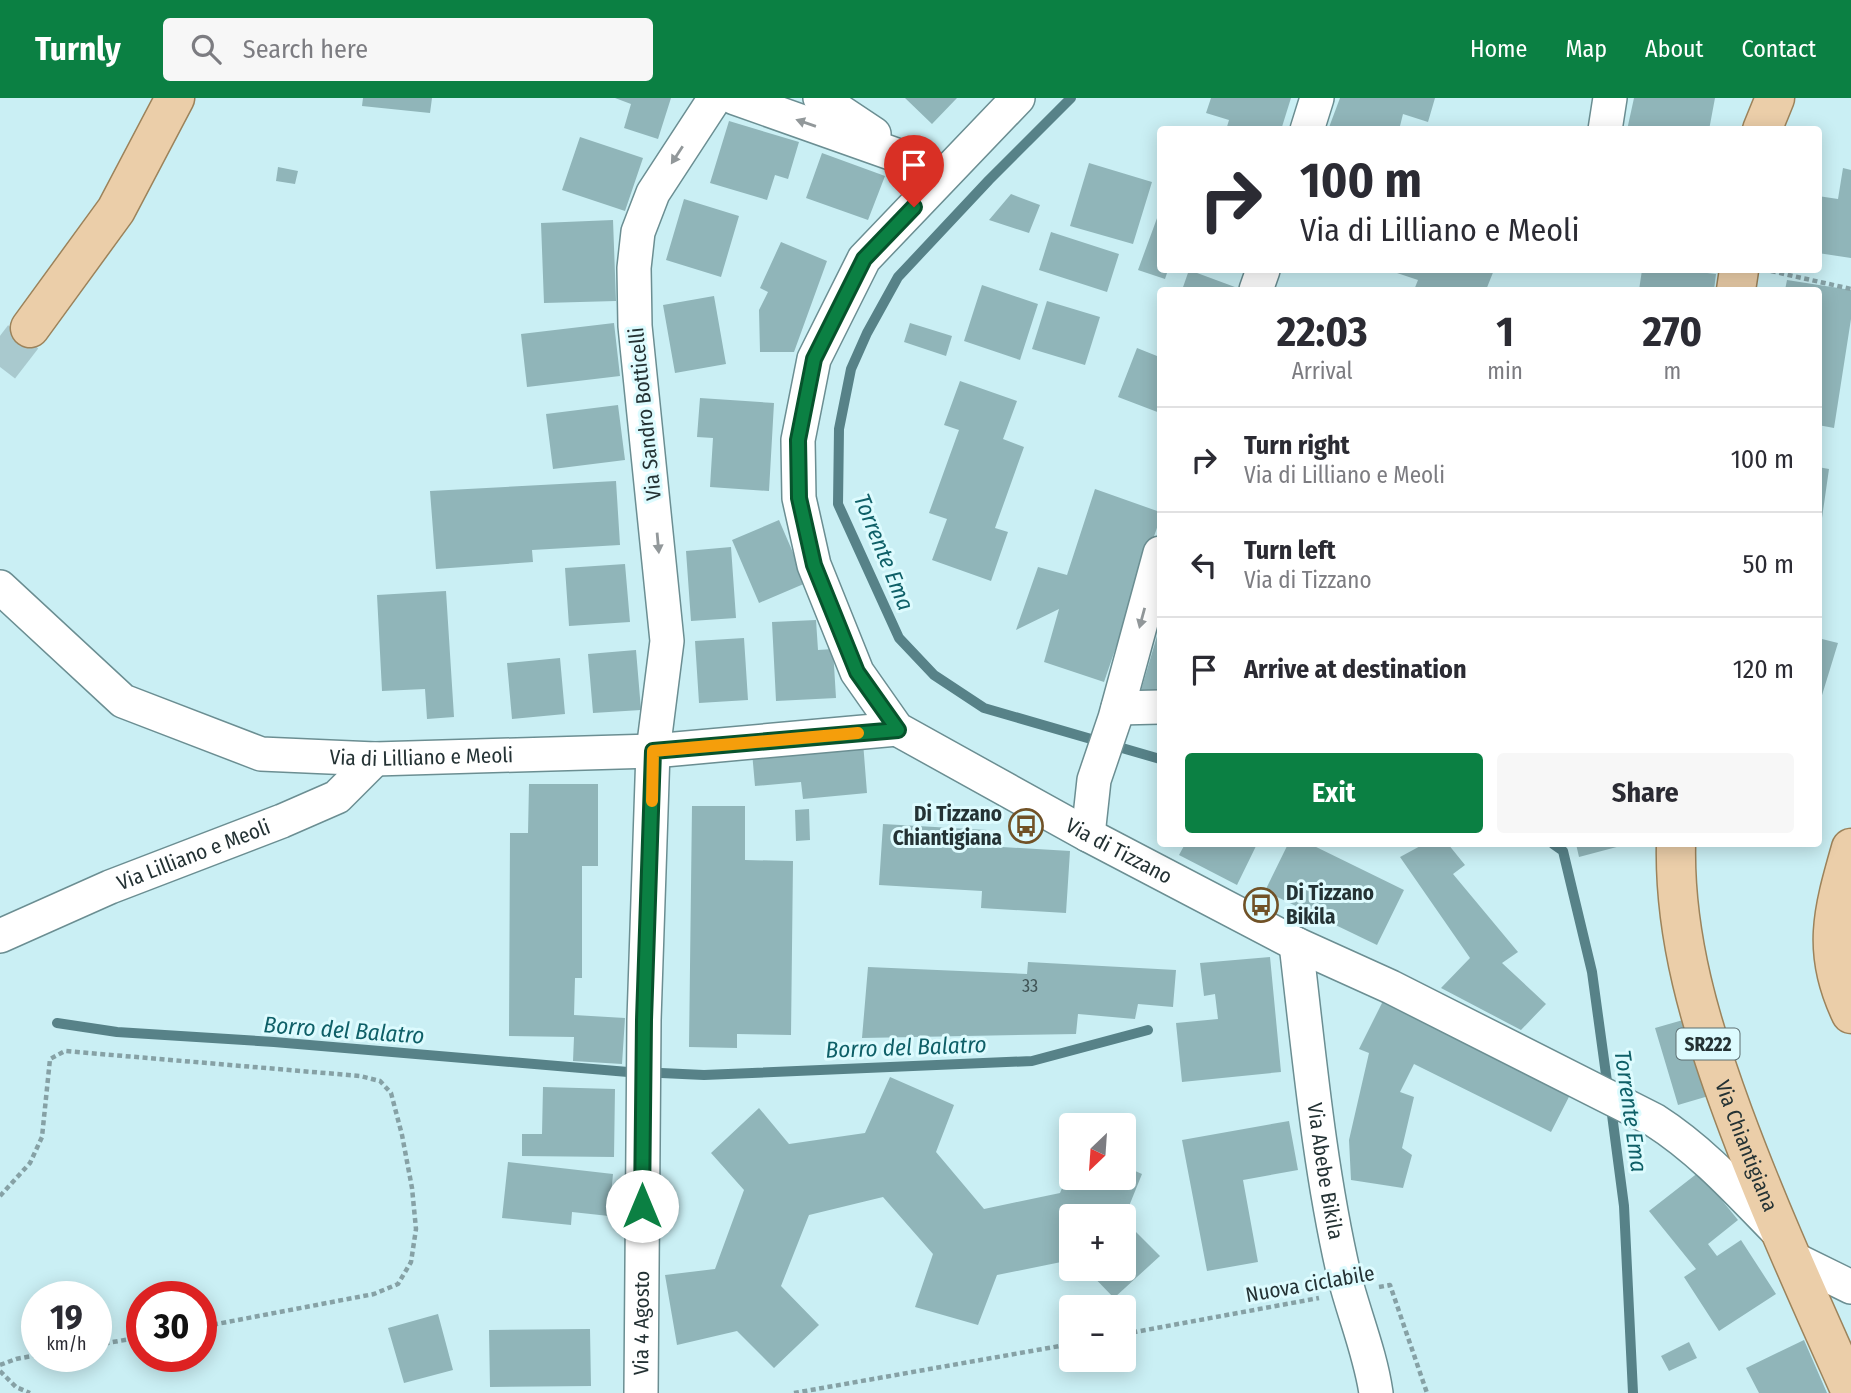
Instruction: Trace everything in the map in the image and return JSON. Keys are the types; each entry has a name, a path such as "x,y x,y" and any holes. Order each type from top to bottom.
{"main road":[{"path":"30,328 116,210 175,98"},
{"path":"1764,126 1775,98"},
{"name":"Via Chiantigiana","path":"1676,847 1678,898 1689,972 1708,1045 1787,1247 1851,1392"},
{"path":"1851,848 1833,918 1832,949 1835,976 1851,1014"}],"street":[{"name":"Via Sandro Botticelli","path":"653,751 667,641 635,326 634,268 638,232 653,193 715,98"},
{"path":"735,98 932,167"},
{"path":"820,98 932,167"},
{"name":"Via di Tizzano","path":"1018,98 932,167 864,259 814,359 798,440 799,498 814,565 857,672 898,730 1088,835 1296,944 1391,987 1654,1120 1678,1135 1712,1164 1787,1247 1851,1287"},
{"path":"1308,126 1317,98"},
{"path":"1606,126 1610,98"},
{"path":"1088,835 1094,780 1117,713 1157,564"},
{"name":"Via di Lilliano e Meoli","path":"0,587 123,701 261,754 375,759 653,751 898,730"},
{"path":"1117,713 1157,707"},
{"name":"Via 4 Agosto","path":"641,1393 644,1020 653,751"},
{"name":"Via Lilliano e Meoli","path":"0,936 110,887 337,797 375,759"},
{"name":"Via Abebe Bikila","path":"1296,944 1319,1136 1345,1276 1372,1365 1376,1393"}],"path":[{"path":"1780,273 1851,289"},
{"path":"0,1196 30,1163 42,1137 50,1059 65,1051 360,1076 380,1081 391,1093 402,1135 416,1229 411,1262 398,1284 374,1294 217,1324"},
{"name":"Nuova ciclabile","path":"1136,1332 1390,1285 1427,1393"},
{"path":"794,1393 1059,1346"},
{"path":"0,1365 21,1358"},
{"path":"0,1371 16,1387 30,1393"}],"building":[{"path":"363,98 432,98 430,113 362,106"},
{"path":"615,98 671,98 658,139 624,128 631,104"},
{"path":"905,98 957,98 932,124"},
{"path":"1211,98 1291,98 1282,126 1227,126 1229,120 1206,113"},
{"path":"1340,98 1435,98 1428,122 1403,114 1400,126 1330,126"},
{"path":"1634,98 1715,98 1710,126 1628,126"},
{"path":"729,121 799,142 788,179 775,175 767,200 710,183"},
{"path":"580,137 643,158 625,211 562,190"},
{"path":"822,153 885,176 868,220 806,198"},
{"path":"1089,163 1152,182 1133,244 1070,226"},
{"path":"278,167 298,171 295,184 276,181"},
{"path":"1843,168 1851,170 1851,258 1822,254 1822,197 1838,199"},
{"path":"1011,194 1040,205 1029,233 989,220"},
{"path":"684,199 739,216 721,277 666,260"},
{"path":"1157,218 1157,273 1167,273 1165,279 1138,270"},
{"path":"613,220 616,301 544,303 541,223"},
{"path":"1051,232 1119,254 1107,292 1039,270"},
{"path":"781,242 827,261 794,352 760,352 759,310 768,292 760,288"},
{"path":"1188,273 1197,273 1235,287 1183,287"},
{"path":"1397,273 1493,273 1487,287 1415,287 1418,280"},
{"path":"1642,273 1716,274 1714,287 1639,287"},
{"path":"1787,280 1851,290 1851,319 1834,428 1822,426 1822,287 1786,287"},
{"path":"982,285 1038,304 1020,360 964,341"},
{"path":"714,296 726,364 675,373 663,305"},
{"path":"1047,301 1100,317 1085,365 1032,349"},
{"path":"614,323 620,376 527,387 521,334"},
{"path":"910,323 952,336 946,356 904,342"},
{"path":"1137,348 1157,356 1157,412 1118,397"},
{"path":"960,381 1017,401 1003,439 1024,447 995,528 1008,532 991,581 932,560 947,519 929,513 959,430 944,425"},
{"path":"700,398 774,403 769,491 710,487 713,438 697,437"},
{"path":"618,405 625,460 553,469 546,414"},
{"path":"1822,468 1829,469 1822,518"},
{"path":"616,481 620,545 532,550 533,562 436,569 430,491"},
{"path":"1095,489 1157,511 1157,528 1104,682 1044,662 1059,609 1016,630 1038,567 1067,575"},
{"path":"779,520 806,583 759,603 732,540"},
{"path":"731,547 736,618 691,621 686,551"},
{"path":"625,564 630,622 569,626 565,568"},
{"path":"446,591 454,717 427,719 425,689 382,691 377,595"},
{"path":"816,620 818,650 833,649 836,698 776,701 772,622"},
{"path":"1157,636 1157,696 1139,697"},
{"path":"744,638 748,700 699,703 695,641"},
{"path":"1822,639 1838,643 1822,695"},
{"path":"636,650 641,710 593,713 588,654"},
{"path":"560,658 565,714 512,719 507,663"},
{"path":"863,742 867,793 803,799 801,782 755,786 752,752"},
{"path":"529,784 598,784 598,866 582,866 582,978 575,978 574,1015 625,1018 622,1064 573,1061 574,1037 509,1036 510,833 528,833"},
{"path":"692,806 745,806 745,860 793,861 791,1035 737,1034 737,1048 689,1047"},
{"path":"809,809 810,840 796,841 795,810"},
{"path":"883,824 987,830 986,846 1070,851 1066,913 981,908 982,891 879,885"},
{"path":"1183,847 1256,847 1237,885 1179,855"},
{"path":"1287,847 1316,847 1404,890 1377,945 1265,891"},
{"path":"1418,847 1450,847 1465,865 1453,874 1518,952 1502,963 1546,1004 1521,1030 1441,988 1470,958 1400,857"},
{"path":"1577,847 1617,847 1579,857"},
{"path":"1270,957 1281,1072 1182,1082 1176,1023 1218,1019 1215,994 1204,996 1200,963"},
{"path":"1028,962 1176,970 1173,1007 1138,1004 1135,1019 1078,1014 1076,1034 862,1038 868,967 1027,974"},
{"path":"1386,995 1573,1089 1551,1132 1414,1064 1400,1092 1414,1097 1402,1148 1412,1155 1403,1188 1351,1180 1349,1140 1369,1053 1359,1049"},
{"path":"1690,1018 1712,1095 1678,1105 1655,1028"},
{"path":"890,1077 954,1105 936,1152 984,1209 1060,1193 1061,1190 1136,1190 1130,1204 1059,1204 1059,1262 997,1275 978,1325 915,1307 933,1254 883,1197 809,1215 781,1286 819,1325 774,1368 737,1331 677,1345 665,1275 715,1269 744,1190 711,1153 759,1108 789,1144 865,1133"},
{"path":"543,1087 615,1089 614,1157 522,1156 522,1134 542,1134"},
{"path":"1289,1121 1298,1170 1243,1180 1258,1262 1207,1271 1182,1140"},
{"path":"508,1162 613,1174 609,1216 572,1212 571,1225 502,1218"},
{"path":"1136,1171 1142,1174 1136,1189"},
{"path":"1699,1172 1738,1220 1708,1244 1717,1256 1741,1240 1776,1294 1719,1331 1684,1277 1696,1269 1649,1211"},
{"path":"1136,1232 1160,1256 1136,1278"},
{"path":"1098,1281 1133,1281 1117,1295 1111,1295"},
{"path":"438,1314 453,1370 404,1383 388,1328"},
{"path":"590,1329 591,1386 490,1387 489,1330"},
{"path":"1804,1340 1827,1393 1759,1393 1746,1368"},
{"path":"1689,1342 1697,1358 1669,1371 1661,1356"}],"waterway":[{"name":"Torrente Ema","path":"1071,98 898,277 867,333 851,369 839,429 838,504 899,638 934,675 984,708 1157,758"},
{"name":"Torrente Ema","path":"1557,847 1563,851 1592,972 1608,1089"},
{"name":"Borro del Balatro","path":"57,1023 117,1032 274,1042 628,1072"},
{"name":"Borro del Balatro","path":"661,1073 704,1075 1032,1061 1148,1030"},
{"name":"Torrente Ema","path":"1611,1107 1624,1206 1633,1393"}],"tunnel":[{"path":"0,367 30,328"}],"slow traffic":[{"path":"652,801 653,751 858,733"}],"place":[{"name":"Di Tizzano Chiantigiana","path":"1026,826"},
{"name":"Di Tizzano Bikila","path":"1261,905"}],"route":[{"path":"642,1206 644,1020 653,751 898,730 857,672 814,565 799,498 798,440 814,359 864,259 914,207"}]}
